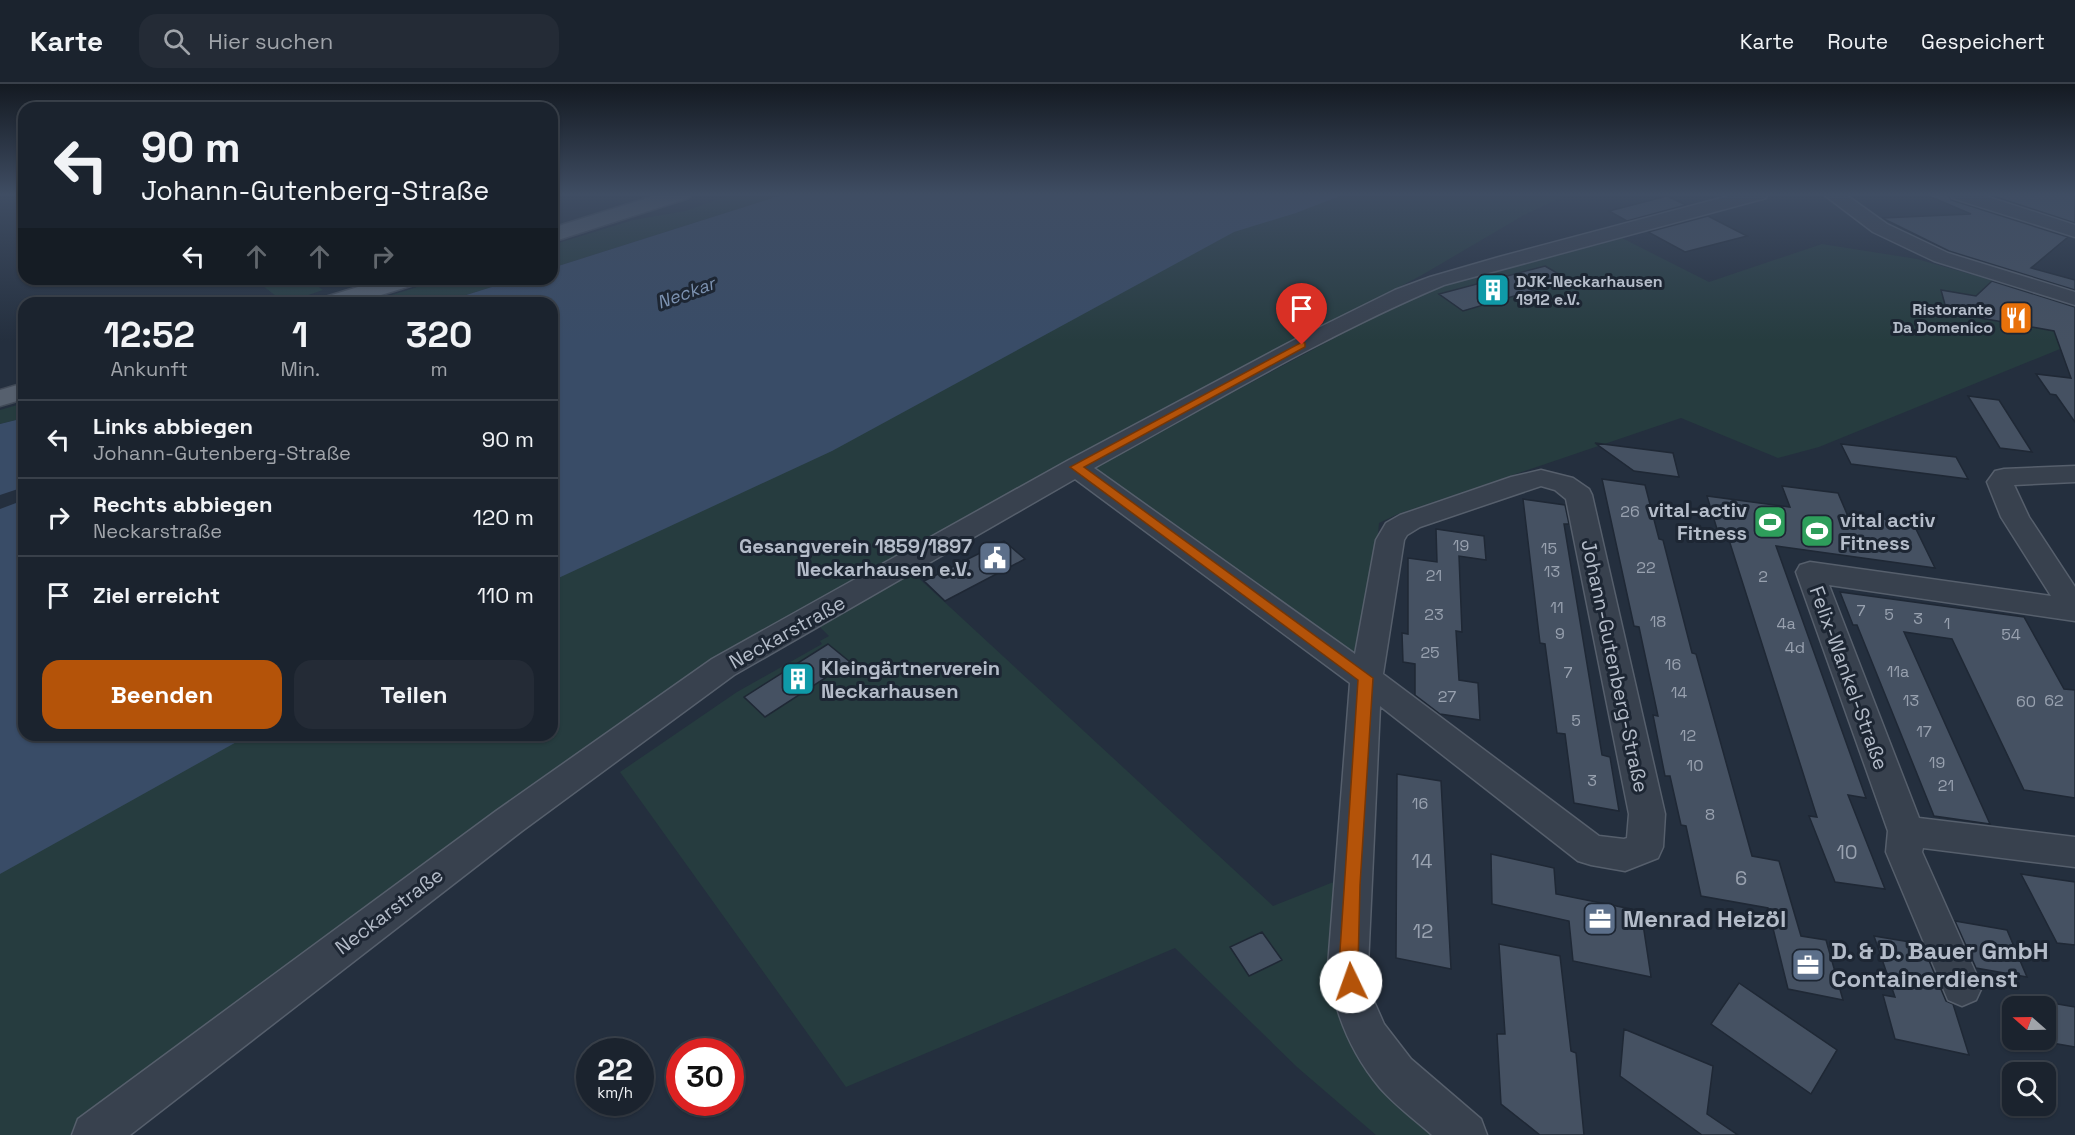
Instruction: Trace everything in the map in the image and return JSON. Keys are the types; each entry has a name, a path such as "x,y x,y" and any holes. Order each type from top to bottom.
{"main road":[{"path":"350,297 389,285"},
{"path":"0,398 18,393"}],"street":[{"name":"Neckarstraße","path":"94,1135 518,814 723,667 1076,467 1302,345 1403,295 1437,281 1574,243"},
{"path":"1908,243 1949,260 2075,299"},
{"name":"Johann-Gutenberg-Straße","path":"1076,467 1366,678 1591,850 1625,855 1645,847 1647,814 1579,495 1564,484 1541,478 1520,483 1410,521 1396,529 1390,540 1366,678"},
{"path":"2075,474 2015,475 2004,477 2000,482 2015,517 2075,610"},
{"name":"Felix-Wankel-Straße","path":"1962,987 1904,852 1906,831 1810,573 2075,610"},
{"path":"1366,678 1348,966 1353,999 1369,1038 1396,1074 1465,1135"},
{"path":"1906,831 2075,852"}],"green space":[{"path":"558,243 631,243 558,266"},
{"path":"868,243 1476,243 716,662 75,1135 0,1135 0,642 18,712 18,741 558,741 558,390"},
{"path":"1602,243 1632,243 1709,282 1822,244 1917,259 2058,299 2065,330 2060,349 1819,447 1778,458 1681,418 1398,514 1379,523 1368,643 1357,652 1343,649 1084,472 1434,285"},
{"path":"262,285 316,285 323,290 303,297 277,297"},
{"path":"424,285 498,285 460,297 385,297"},
{"path":"18,405 18,420 0,424 0,410"},
{"path":"912,572 1273,906 1341,879 1339,954 1445,1135 1376,1135 1297,1067 1175,948 846,1087 620,772 737,692 822,644 820,641 829,636 818,625"}],"water":[{"name":"Neckar","path":"631,243 1214,243 832,451 558,578 558,297 460,297 498,285 558,285 558,266"},
{"path":"18,420 18,489 0,495 0,424"},
{"path":"18,502 18,741 238,741 0,874 0,509"}],"building":[{"path":"1668,243 1720,243 1685,252"},
{"path":"1933,243 2061,243 2031,268 2075,280 2075,290 1949,251"},
{"name":"DJK-Neckarhausen 1912 e.V.","path":"1545,266 1569,280 1463,311 1439,294"},
{"path":"1992,281 2075,307 2075,422 2056,395 2050,394 2036,374 2071,378 2054,331 1947,312 1941,290 1976,296"},
{"path":"1968,396 1999,400 2032,452 2000,448"},
{"path":"1595,443 1673,453 1679,477 1634,471"},
{"path":"1841,444 1956,457 1968,479 1851,464"},
{"path":"1602,479 1645,485 1659,539 1663,540 1692,653 1696,654 1752,856 1779,861 1801,936 1826,940 1843,1000 1788,989 1768,908 1701,896 1686,826 1681,825 1670,776 1665,776 1653,715 1658,716 1639,627 1634,626"},
{"path":"1782,486 1838,493 1847,514 1913,523 1935,568 1776,546 1866,798 1848,795 1885,889 1835,882 1809,816 1817,817 1729,540 1720,539 1707,496 1790,507"},
{"path":"1523,499 1565,505 1569,524 1564,524 1602,755 1610,757 1619,811 1574,803 1565,734 1557,733 1545,644 1540,643"},
{"path":"1436,529 1484,536 1486,560 1459,556 1462,632 1456,631 1459,680 1478,683 1480,720 1440,714 1415,695 1415,664 1403,662 1402,633 1408,634 1408,558 1437,562"},
{"path":"1004,541 1025,559 945,601 924,581"},
{"path":"1840,592 2024,617 2064,689 2075,690 2075,798 2024,790 1952,639 1904,632 1990,824 1934,816 1857,625 1853,625"},
{"name":"Kleingärtnerverein Neckarhausen","path":"828,644 850,662 765,717 744,697"},
{"path":"1397,774 1441,781 1451,969 1396,958"},
{"path":"1491,854 1554,868 1556,894 1641,911 1651,977 1573,961 1569,921 1492,904"},
{"path":"2021,874 2075,882 2075,945 2057,943"},
{"path":"1955,921 2007,930 2027,977 1976,968"},
{"path":"1262,932 1282,960 1249,976 1230,947"},
{"path":"1874,936 1922,944 1946,1001 1953,1004 1969,1055 1895,1039 1883,995 1895,997"},
{"path":"1499,944 1560,956 1571,1051 1576,1053 1584,1135 1540,1135 1501,1104 1497,1034 1505,1034"},
{"path":"1739,983 1837,1050 1811,1094 1711,1024"},
{"path":"2056,1004 2075,1007 2075,1047 2056,1044"},
{"path":"1624,1029 1713,1066 1707,1114 1738,1135 1702,1135 1620,1076"}],"place":[{"name":"DJK-Neckarhausen 1912 e.V.","path":"1493,290"},
{"name":"Ristorante Da Domenico","path":"2016,318"},
{"name":"vital-activ Fitness","path":"1770,522"},
{"name":"vital activ Fitness","path":"1817,531"},
{"name":"Gesangverein 1859/1897 Neckarhausen e.V.","path":"995,558"},
{"name":"Kleingärtnerverein Neckarhausen","path":"798,679"},
{"name":"Menrad Heizöl","path":"1600,919"},
{"name":"D. & D. Bauer GmbH Containerdienst","path":"1808,965"}],"route":[{"path":"1302,345 1076,467 1366,678 1348,966 1351,982"}]}
